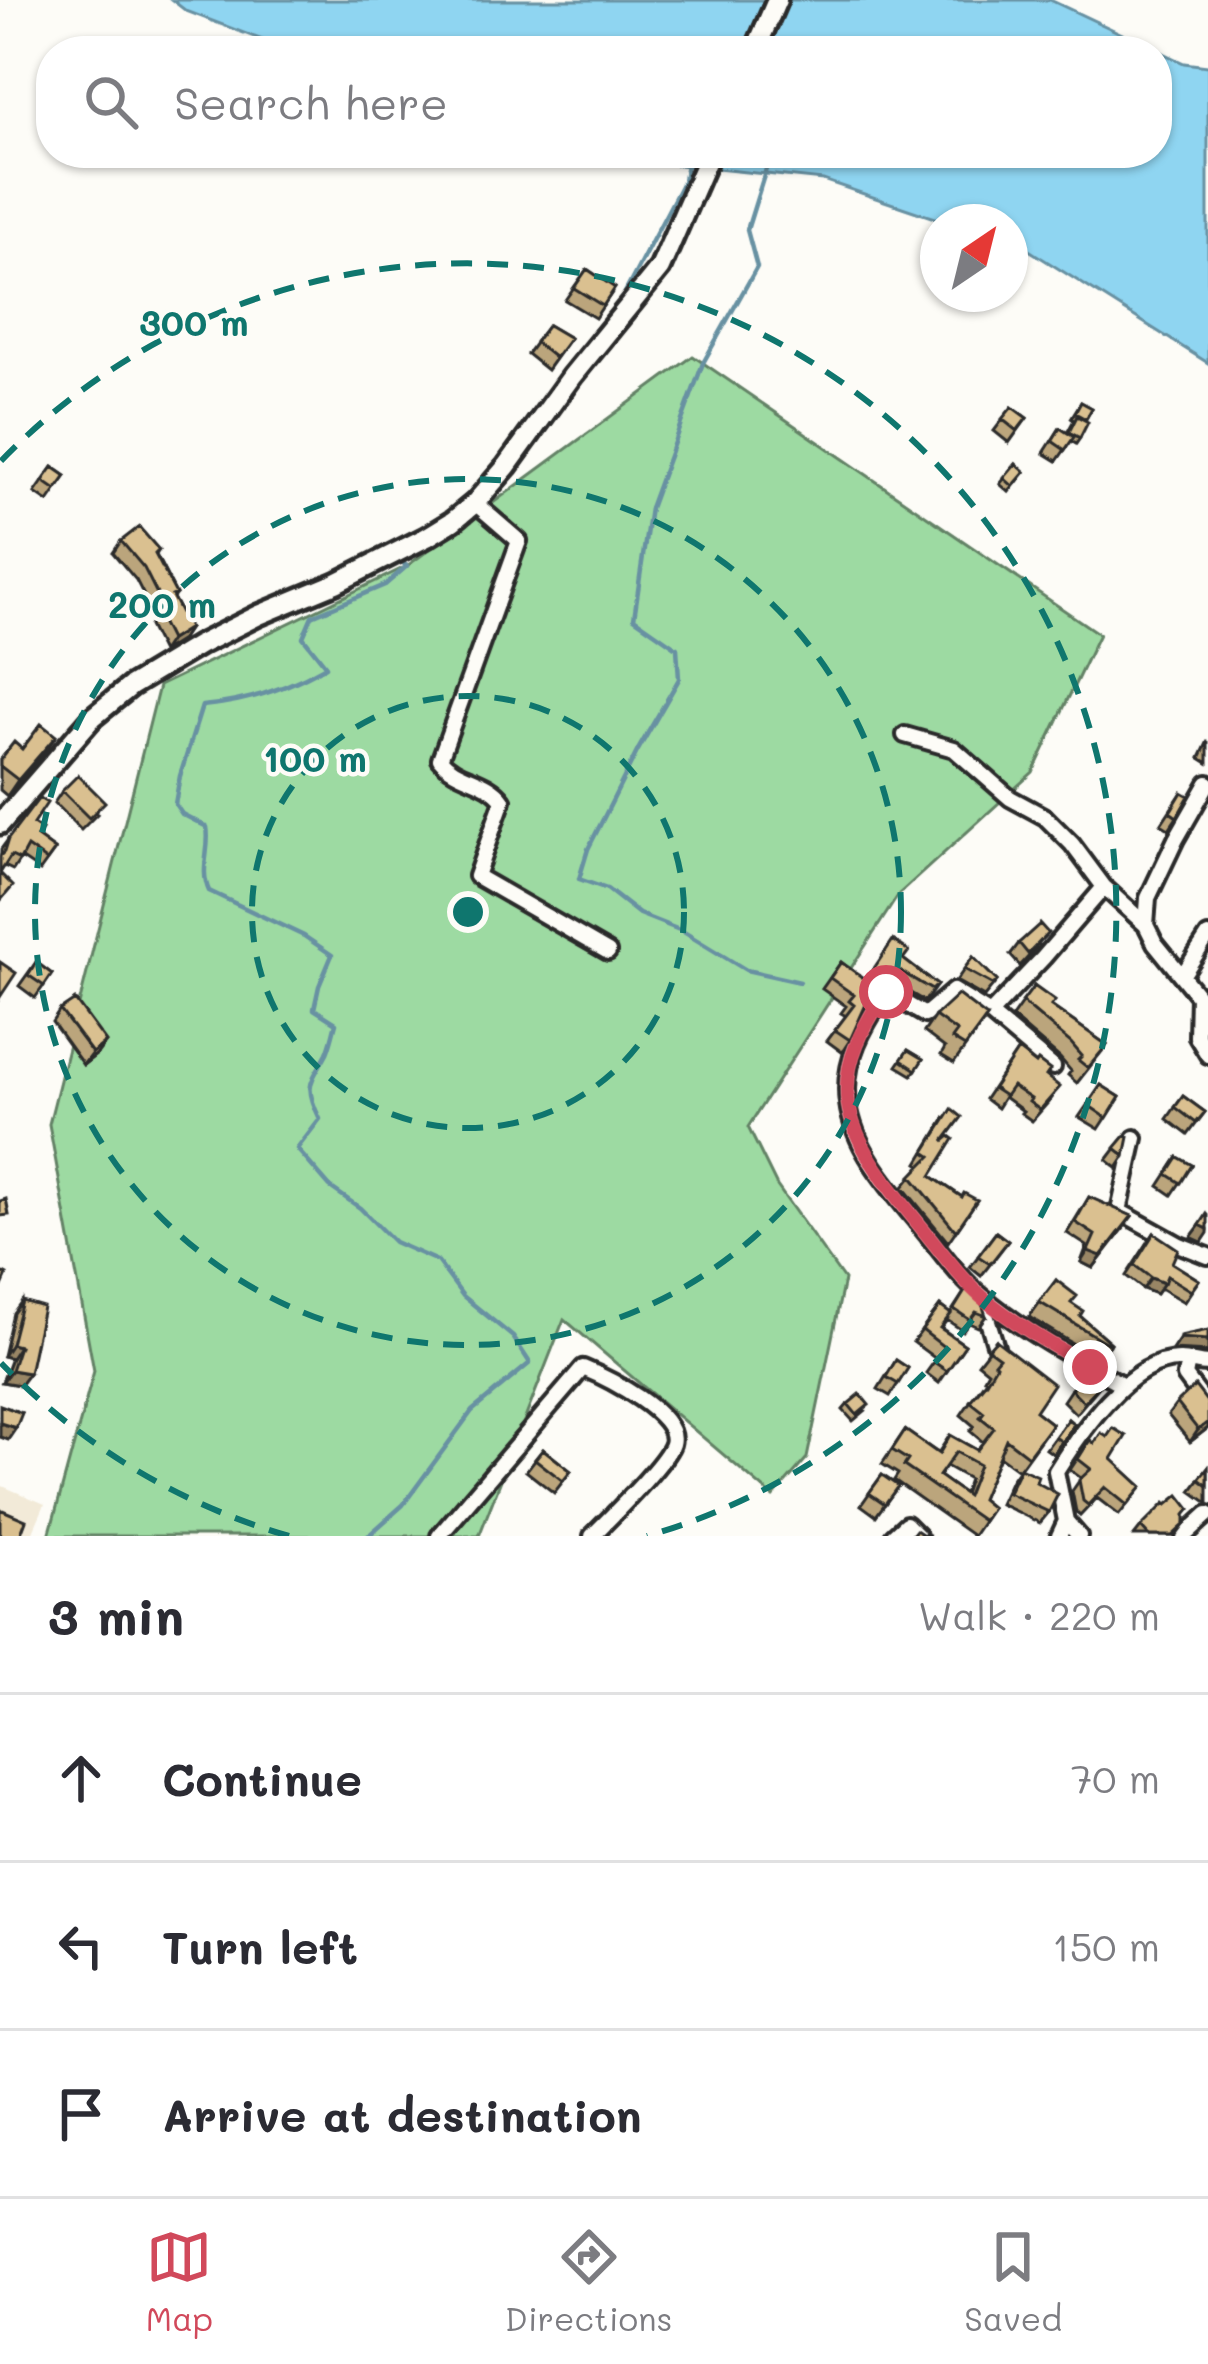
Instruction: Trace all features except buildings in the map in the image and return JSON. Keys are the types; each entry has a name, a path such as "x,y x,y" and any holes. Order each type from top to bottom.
{"main road":[{"path":"761,36 777,0"},
{"path":"0,824 92,717 131,686 199,645 427,537 476,503 660,268 703,168"}],"street":[{"path":"476,503 519,541 440,759 449,770 494,787 503,800 476,876 608,952"},
{"path":"905,735 954,749 1010,797 1045,817 1072,844 1104,887 1146,925 1198,996 1197,1037 1208,1055"},
{"path":"1146,925 1148,898 1175,838 1208,783"},
{"path":"989,1014 1104,887"},
{"path":"1182,976 1208,936"},
{"path":"1053,1067 953,991 926,1016 886,992 863,1026 850,1063 848,1103 861,1141 879,1172 940,1252 980,1295 1050,1344 1124,1384"},
{"path":"1135,1138 1119,1211 1208,1256"},
{"path":"980,1295 996,1347"},
{"path":"1079,1536 1062,1528 1056,1472 1083,1430 1124,1384 1152,1366 1181,1359 1195,1367 1208,1407"},
{"path":"440,1536 584,1368 614,1381 653,1410 672,1432 672,1444 653,1470 592,1536"},
{"path":"1184,1536 1208,1514"},
{"path":"893,1536 906,1524 918,1536"}],"shaded area":[{"path":"0,1485 45,1504 31,1536 0,1536"}],"green space":[{"path":"693,356 1099,634 1033,772 899,894 748,1127 777,1186 844,1280 807,1458 773,1497 564,1319 479,1536 49,1536 94,1371 49,1124 159,686 407,566"}],"water":[{"path":"172,0 1050,0 1127,36 252,36 186,11"},
{"path":"1172,57 1208,66 1208,363 1028,250 1028,204 920,204 920,213 823,180 708,168 1172,168"}],"waterway":[{"path":"618,306 686,168"},
{"path":"766,169 747,230 757,267 703,363 650,508 634,618 677,648 679,679 588,849 579,879 607,889 639,914 682,931 746,970 800,982"},
{"path":"368,1536 403,1505 472,1411 530,1363 513,1337 463,1296 437,1261 394,1242 360,1208 330,1187 297,1149 320,1119 311,1084 336,1023 314,1009 332,955 304,936 209,891 207,827 182,814 175,804 202,706 266,693 326,666 303,637 312,616 385,585 407,566 397,559"}],"route":[{"path":"886,992 863,1026 850,1063 848,1103 861,1141 898,1200 980,1295 1090,1367"}]}
